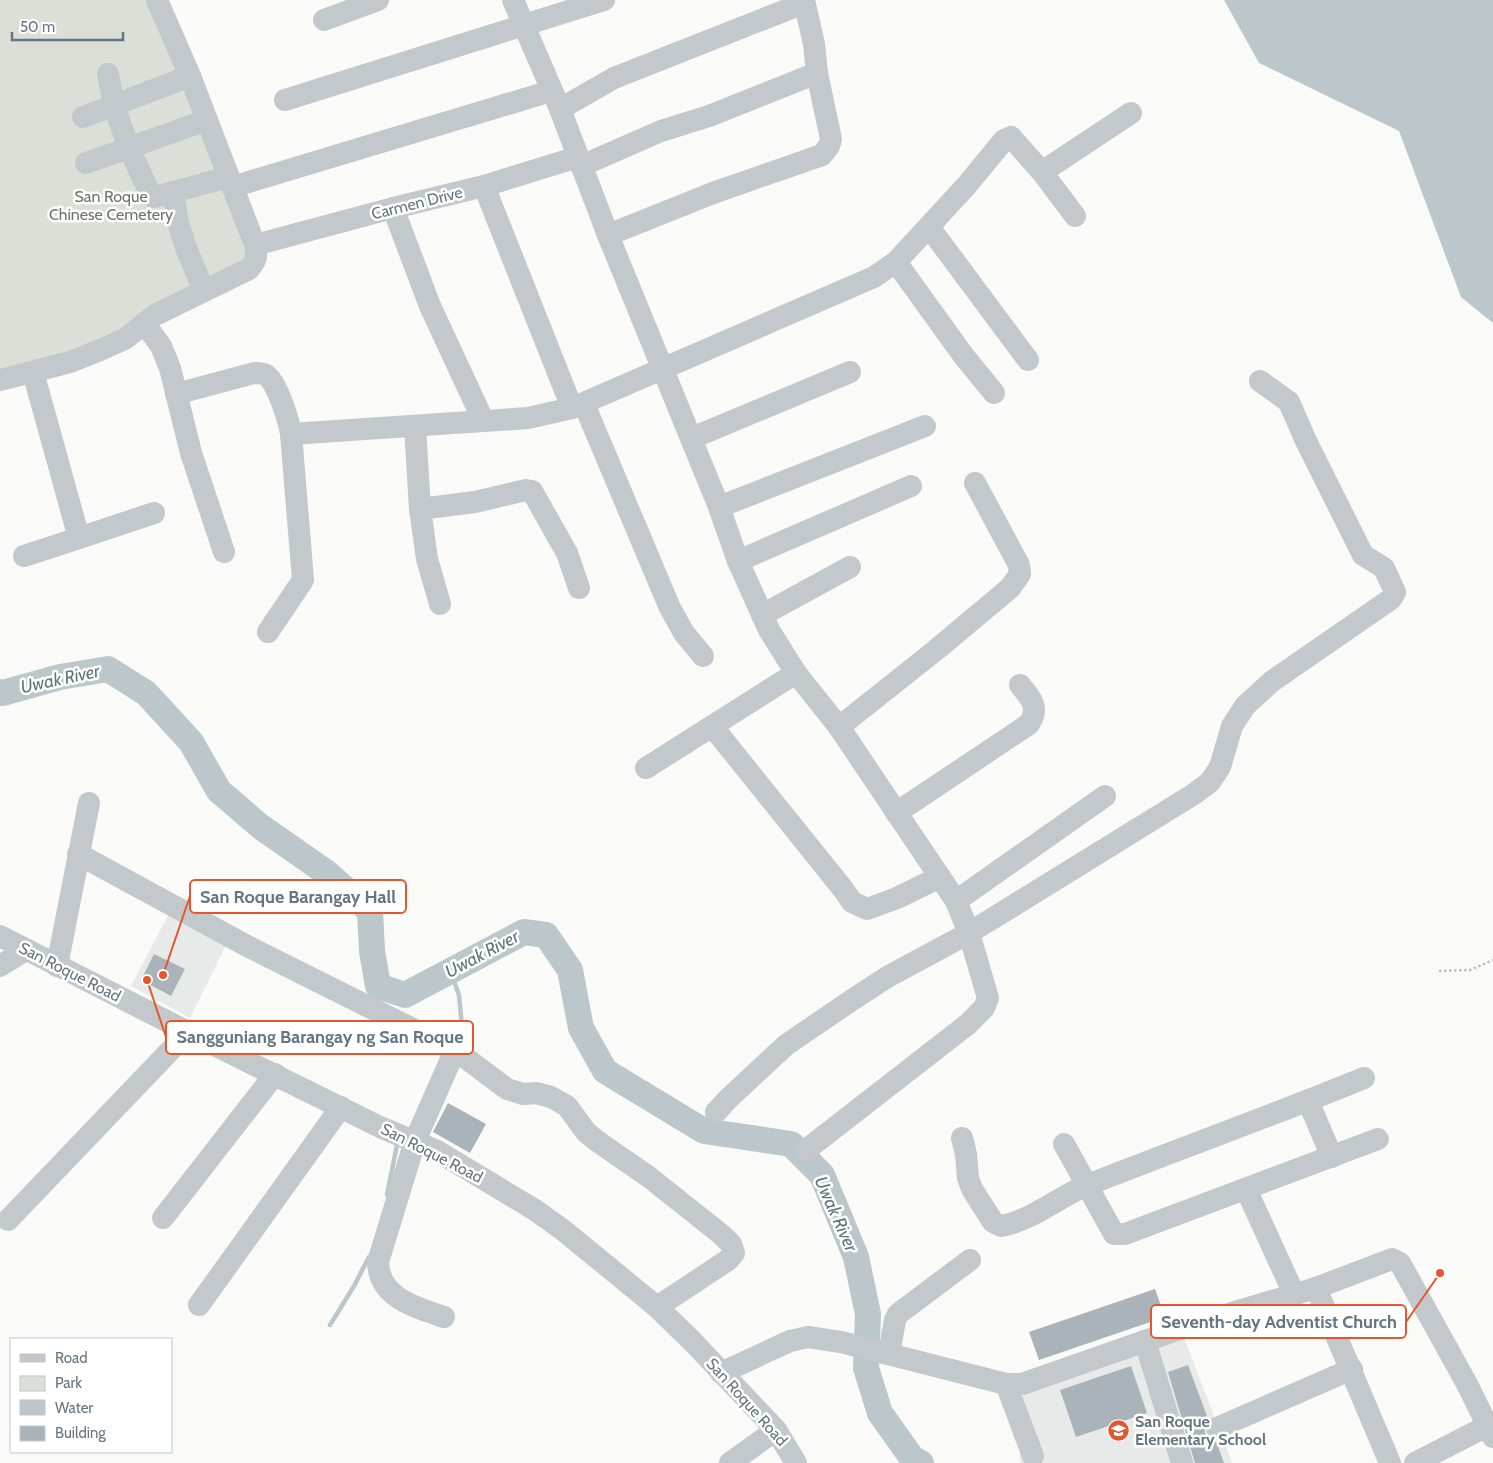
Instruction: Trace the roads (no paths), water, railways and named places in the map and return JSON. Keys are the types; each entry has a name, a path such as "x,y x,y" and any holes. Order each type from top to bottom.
{"street":[{"path":"0,380 70,362 125,339 155,315 249,269 256,260 255,245 190,76 157,0"},
{"path":"324,20 378,0"},
{"path":"513,0 556,100 608,235 719,506 738,561 762,615 781,651 839,727 956,902 969,933 988,998 984,1008 968,1024 806,1150"},
{"path":"285,100 604,0"},
{"path":"108,74 114,106 129,148 151,196 155,197 230,182 556,100 804,1 814,44 817,72 831,139 826,151 822,155 712,194 608,235"},
{"name":"Carmen Drive","path":"255,245 580,161 661,131 709,116 817,72"},
{"path":"82,117 190,76"},
{"path":"1042,172 1131,112"},
{"path":"86,163 207,120"},
{"path":"291,434 528,418 578,406 874,277 896,262 967,185 1004,140 1011,137 1042,172 1075,216"},
{"path":"484,186 578,406 670,608 684,633 703,656"},
{"path":"173,192 178,223 204,291"},
{"path":"393,208 430,306 483,420"},
{"path":"929,227 1028,360"},
{"path":"896,262 963,355 994,393"},
{"path":"144,323 162,346 170,368 191,454 224,552"},
{"path":"33,372 80,538"},
{"path":"692,438 850,372"},
{"path":"176,394 254,373 265,374 271,380 283,405 291,434 303,580 268,632"},
{"path":"716,1112 786,1044 889,976 969,933 1210,782 1220,767 1232,726 1245,706 1271,682 1391,599 1395,592 1384,568 1363,555 1306,441 1289,402 1260,381"},
{"path":"415,426 420,509 427,559 440,604"},
{"path":"719,506 926,426"},
{"path":"839,727 1010,588 1020,574 1019,565 975,483"},
{"path":"738,561 911,486"},
{"path":"420,509 475,502 526,490 532,491 567,553 579,588"},
{"path":"24,556 154,513"},
{"path":"762,615 850,567"},
{"path":"646,768 796,673"},
{"path":"896,813 1029,724 1034,718 1035,710 1033,702 1020,685"},
{"path":"712,726 852,902 867,909 897,898 940,877"},
{"path":"956,902 1105,796"},
{"path":"57,966 89,803"},
{"path":"78,854 251,948 455,1050 507,1089 523,1094 536,1093 551,1097 567,1106 586,1132 649,1177 731,1244 734,1252 728,1260 657,1307"},
{"name":"San Roque Road","path":"0,936 188,1032 380,1127 464,1166 535,1210 563,1230 657,1307 693,1342 776,1430 796,1463"},
{"path":"0,966 26,950"},
{"path":"8,1220 188,1032"},
{"path":"444,1317 410,1305 395,1296 384,1285 378,1270 378,1262 415,1142 455,1050"},
{"path":"163,1218 275,1074"},
{"path":"962,1138 966,1154 968,1178 972,1189 993,1222 1001,1226 1018,1223 1087,1185 1364,1078"},
{"path":"1308,1101 1332,1157"},
{"path":"199,1305 341,1107"},
{"path":"1064,1144 1114,1234 1125,1234 1378,1139"},
{"path":"1246,1189 1294,1294"},
{"path":"721,1373 790,1340 808,1338 841,1342 1006,1384 1022,1384 1145,1341 1316,1288 1392,1259 1400,1263 1467,1384 1490,1432 1415,1463"},
{"path":"884,1352 898,1314 970,1260"},
{"path":"1316,1288 1390,1463"},
{"path":"1145,1341 1182,1463"},
{"path":"1217,1428 1352,1370"},
{"path":"1006,1384 1033,1456"},
{"path":"730,1463 776,1430"}],"water":[{"path":"1224,0 1493,0 1493,323 1461,297 1399,131 1259,63"}],"waterway":[{"name":"Uwak River","path":"0,692 3,693 60,677 108,669 146,693 191,742 219,791 261,827 327,873 370,911 372,951 378,986 405,995 524,932 546,935 570,970 581,1028 605,1071 704,1131 791,1144 822,1175 856,1257 868,1314 866,1368 880,1413 912,1458 921,1463"},
{"path":"453,1043 462,1026 459,995 455,984"},
{"path":"387,1195 397,1145"},
{"path":"330,1325 369,1257"}],"place":[{"name":"San Roque Barangay Hall","path":"163,975"},
{"name":"Sangguniang Barangay ng San Roque","path":"147,980"},
{"name":"Seventh-day Adventist Church","path":"1440,1273"},
{"name":"San Roque Elementary School","path":"1119,1430"}],"park label":[{"name":"San Roque Chinese Cemetery","path":"111,205"}]}
